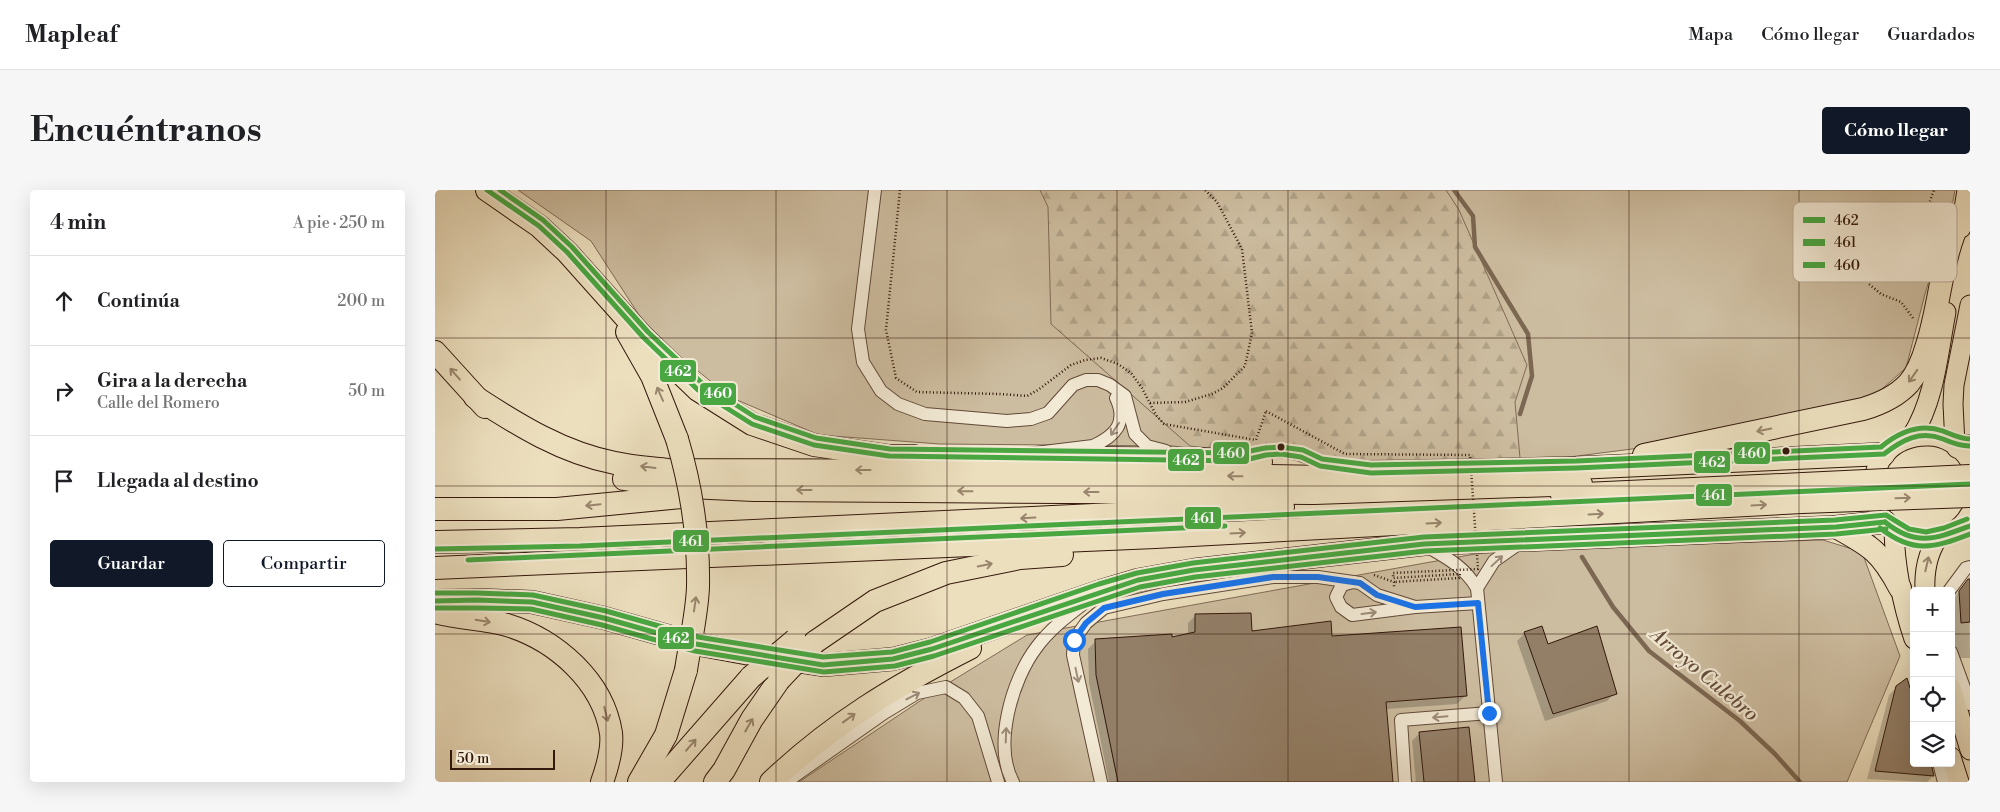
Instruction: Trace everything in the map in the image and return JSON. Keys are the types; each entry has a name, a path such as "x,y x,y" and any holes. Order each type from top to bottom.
{"highway":[{"path":"487,190 539,226 567,252 643,337 698,390 752,424 814,445 889,456 1195,459 1320,466 1371,473"},
{"path":"1957,225 1963,214"},
{"path":"594,282 652,376 685,464 694,518 698,587 686,670 666,735 639,782"},
{"path":"1576,468 1863,409 1892,397 1909,383 1920,366 1932,330 1942,282"},
{"path":"435,352 475,397 504,425 526,442 552,457 622,479 667,486 754,490 1314,493 1552,485 1803,486 1970,496"},
{"path":"475,397 512,422 559,446 615,463 668,470 987,471 1317,477 1371,473 1576,468 1884,454"},
{"path":"435,568 1385,526 1803,486 1965,452"},
{"path":"435,542 580,539 1094,514 1803,486 1970,476"},
{"path":"435,509 557,509 754,490"},
{"path":"1094,514 1120,506 1281,498 1314,493"},
{"path":"435,601 532,602 604,618 696,644 823,665 893,659 932,649 1043,612 1101,590 1138,580 1194,570 1424,544 1889,526"},
{"path":"1837,527 1875,550 1890,568 1900,588"},
{"path":"659,782 751,677 805,641 875,601 946,573 1020,558 1076,554 1155,537"},
{"path":"435,612 506,625 535,637 565,655 587,680 604,706 611,735 608,767 602,782"},
{"path":"771,782 796,758 852,716 903,682 1043,612"},
{"path":"715,782 724,770 752,720 805,641"}],"main road":[{"path":"1957,248 1967,190"},
{"path":"1913,436 1925,412 1931,394 1951,282"},
{"path":"1965,452 1953,404 1954,385 1970,305"},
{"path":"1912,632 1900,588 1889,526 1876,506 1872,488 1875,470 1884,454 1897,443 1913,436 1935,436 1965,452"},
{"path":"1925,587 1926,564 1932,547 1966,521 1970,514"},
{"path":"1889,526 1914,539 1953,532"},
{"path":"1955,701 1970,750"},
{"path":"1954,767 1959,782"}],"street":[{"path":"875,190 858,329 863,362 881,391 898,404 925,414 1007,421 1031,419 1048,413 1073,385 1086,380 1098,380 1110,384 1125,396 1135,434 1147,446 1195,459"},
{"path":"994,458 1093,446 1108,439 1119,426 1121,407 1110,384"},
{"path":"1477,588 1494,561 1524,540"},
{"path":"1424,544 1468,573 1477,588 1496,782"},
{"path":"1952,587 1968,568"},
{"path":"1101,782 1073,655 1074,640 1086,623 1104,608 1163,594 1273,577 1318,577 1360,583 1377,595 1415,607"},
{"path":"1353,582 1342,585 1336,596 1341,607 1352,615 1415,607 1478,603"},
{"path":"1013,782 1005,755 1006,721 1019,676 1035,648 1055,625 1101,590"},
{"path":"1955,663 1970,704"},
{"path":"786,782 818,758 917,693 945,687 964,698 978,716 998,782"},
{"path":"1405,782 1401,720 1489,713"},
{"path":"1940,767 1944,782"}],"path":[{"path":"901,190 886,330 896,378 917,392 1027,396 1038,390 1067,367"},
{"path":"1205,190 1217,202 1242,249 1252,333 1245,366 1223,388 1212,394 1185,402 1150,403 1156,415 1164,424 1256,440 1266,411 1345,454 1470,455 1478,569 1393,573 1393,578 1460,574 1459,578 1394,582 1367,573"},
{"path":"1930,202 1934,190"},
{"path":"1869,282 1881,294 1901,302 1913,318"}],"green space":[{"path":"518,190 1955,190 1953,202 1793,202 1793,282 1929,282 1906,368 1875,395 1648,447 1530,462 1338,462 1289,447 1216,452 1173,446 940,444 819,435 730,397 650,332 591,241"},
{"path":"1040,190 1446,190 1459,210 1527,365 1515,402 1520,458 1330,461 1190,446 1051,324 1048,207"},
{"path":"1823,540 1862,552 1900,656 1847,782 799,782 929,695 1027,635 1497,550"}],"building":[{"path":"1970,579 1970,622 1961,623 1959,591"},
{"path":"1251,613 1252,631 1331,621 1332,636 1461,627 1467,696 1386,702 1393,782 1118,782 1096,675 1095,639 1172,634 1172,637 1195,632 1195,614"},
{"path":"1542,626 1548,644 1597,626 1617,694 1553,714 1524,632"},
{"path":"1907,678 1910,688 1910,767 1932,767 1934,776 1875,771 1896,686"},
{"path":"1469,727 1475,782 1424,782 1419,732"}],"waterway":[{"name":"Arroyo Culebro","path":"1454,190 1473,216 1475,247 1528,334 1532,376 1520,414"},
{"name":"Arroyo Culebro","path":"1582,557 1613,607 1649,651 1740,721 1775,754 1800,782"}],"transit line":[{"name":"462","path":"487,190 539,226 567,252 643,337 698,390 752,424 814,445 889,456 1241,461 1266,455 1281,454 1301,457 1320,466 1371,473 1576,468 1884,454 1898,444 1919,436 1935,436 1959,445 1970,446"},
{"name":"460","path":"500,190 543,220 572,247 648,332 703,384 755,417 816,438 890,449 1240,453 1281,447 1303,450 1322,459 1371,465 1576,461 1881,447 1902,433 1926,428 1970,439"},
{"name":"461","path":"435,549 580,546 1970,484"},
{"name":"460","path":"435,593 533,595 606,611 698,637 823,657 892,652 930,642 1099,584 1137,573 1193,563 1424,537 1835,520 1886,515 1909,529 1926,532 1944,528 1967,519"},
{"name":"462","path":"1885,522 1896,530 1916,538 1936,537 1970,526"},
{"name":"462","path":"435,601 532,602 604,618 696,644 823,665 893,659 932,649 1138,580 1194,570 1424,544 1836,527 1885,522"},
{"name":"460","path":"468,560 1225,526"},
{"name":"461","path":"1880,528 1903,542 1924,546 1945,543 1970,534"},
{"name":"461","path":"435,608 531,609 602,625 695,651 824,672 895,666 934,656 1140,587 1195,577 1425,551 1836,534 1886,529"}],"route":[{"path":"1074,640 1086,623 1104,608 1163,594 1273,577 1342,579 1360,583 1377,595 1415,607 1478,603 1489,713"}]}
